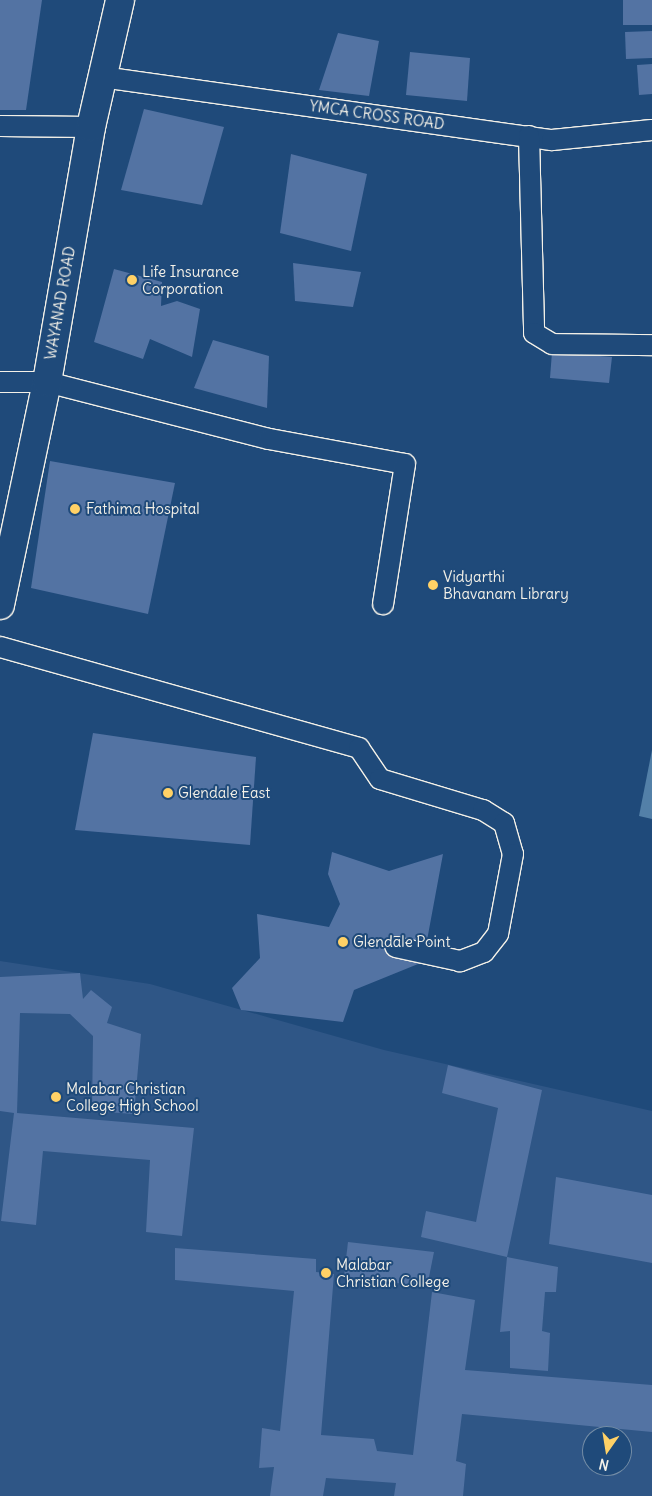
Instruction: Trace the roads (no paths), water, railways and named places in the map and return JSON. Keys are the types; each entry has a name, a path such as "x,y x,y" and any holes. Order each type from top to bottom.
{"main road":[{"name":"WAYANAD ROAD","path":"0,605 47,382 90,127 120,0"}],"street":[{"name":"YMCA CROSS ROAD","path":"102,77 552,140 652,130"},
{"path":"0,126 90,127"},
{"path":"529,136 534,333 552,344 652,345"},
{"path":"0,382 47,382 269,439 405,464 383,604"},
{"path":"0,648 359,748 380,779 484,810 504,823 513,854 498,934 484,952 460,961 396,947"}],"place":[{"name":"Life Insurance Corporation","path":"132,280"},
{"name":"Fathima Hospital","path":"75,509"},
{"name":"Vidyarthi Bhavanam Library","path":"433,585"},
{"name":"Glendale East","path":"168,793"},
{"name":"Glendale Point","path":"343,942"},
{"name":"Malabar Christian College High School","path":"56,1097"},
{"name":"Malabar Christian College","path":"326,1273"}]}
